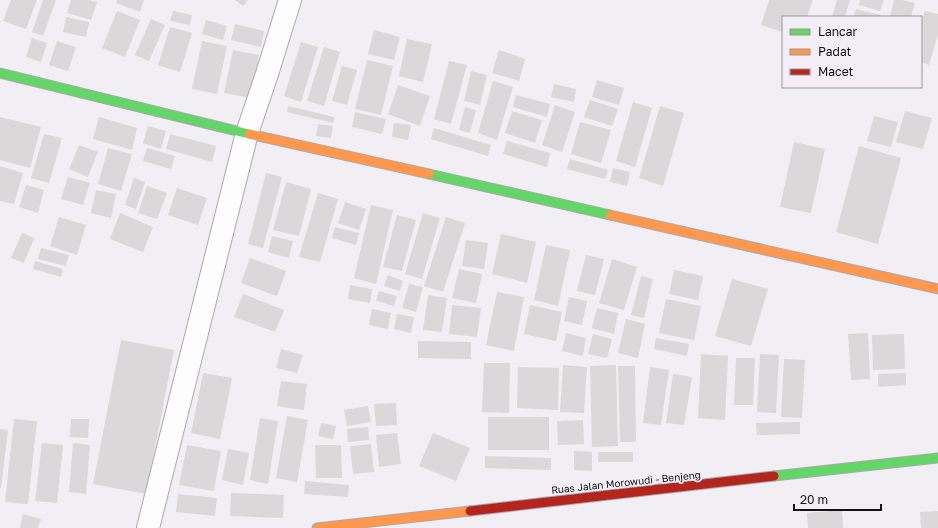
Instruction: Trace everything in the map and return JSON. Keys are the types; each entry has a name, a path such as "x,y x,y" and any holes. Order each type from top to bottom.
{"street":[{"path":"148,528 247,133 290,0"},
{"path":"0,73 247,133 938,289"},
{"name":"Ruas Jalan Morowudi - Benjeng","path":"317,528 938,458"}],"building":[{"path":"11,0 37,0 26,29 3,21"},
{"path":"43,0 56,0 43,36 32,32"},
{"path":"71,0 89,0 97,2 91,20 67,13"},
{"path":"117,0 144,0 140,12 116,3"},
{"path":"235,0 248,0 243,6"},
{"path":"769,0 813,0 807,16 782,16 782,32 761,25"},
{"path":"837,0 850,0 845,16 832,16"},
{"path":"860,0 884,0 880,11 859,5"},
{"path":"894,0 915,3 911,16 890,16"},
{"path":"856,9 881,15 881,16 854,16"},
{"path":"117,11 140,20 125,57 102,48"},
{"path":"173,11 192,15 190,25 170,21"},
{"path":"925,11 938,14 938,34 929,65 922,62 922,20"},
{"path":"66,17 89,22 86,37 63,32"},
{"path":"151,19 165,25 149,61 135,55"},
{"path":"206,20 227,26 223,40 202,34"},
{"path":"235,24 264,31 261,47 231,40"},
{"path":"170,27 192,33 180,72 158,65"},
{"path":"374,30 400,37 394,60 368,54"},
{"path":"32,38 47,43 41,62 26,57"},
{"path":"407,39 432,44 423,82 399,76"},
{"path":"57,41 76,47 68,71 49,65"},
{"path":"202,41 227,46 217,94 192,89"},
{"path":"301,42 318,47 301,102 284,96"},
{"path":"324,47 340,52 324,106 307,101"},
{"path":"233,50 259,55 251,98 224,93"},
{"path":"499,50 525,59 519,81 492,73"},
{"path":"367,60 393,66 381,115 355,109"},
{"path":"449,61 467,65 451,124 434,119"},
{"path":"342,66 357,70 347,105 332,101"},
{"path":"471,71 487,75 480,105 464,101"},
{"path":"597,80 624,88 619,105 592,97"},
{"path":"493,81 513,87 497,140 478,133"},
{"path":"554,84 576,89 574,102 551,97"},
{"path":"398,85 430,96 420,126 388,114"},
{"path":"516,95 550,104 547,117 513,107"},
{"path":"590,100 618,109 612,126 584,117"},
{"path":"633,102 652,108 635,167 616,161"},
{"path":"555,105 575,112 562,152 542,145"},
{"path":"288,106 334,117 333,123 287,112"},
{"path":"660,106 684,113 663,186 639,178"},
{"path":"465,107 476,110 470,133 459,130"},
{"path":"512,111 542,120 535,143 505,133"},
{"path":"905,111 932,118 923,149 896,142"},
{"path":"355,112 386,119 382,134 352,127"},
{"path":"874,116 898,122 891,147 867,141"},
{"path":"0,117 41,127 30,168 0,160"},
{"path":"99,117 137,128 132,150 93,139"},
{"path":"580,122 611,130 601,163 571,154"},
{"path":"394,123 411,125 408,140 392,137"},
{"path":"318,124 333,126 331,138 316,136"},
{"path":"148,126 166,131 161,149 143,143"},
{"path":"434,128 491,145 488,156 431,139"},
{"path":"44,134 62,138 49,183 31,178"},
{"path":"170,134 216,146 212,162 166,149"},
{"path":"507,141 550,153 547,167 503,154"},
{"path":"794,142 825,149 811,213 780,207"},
{"path":"79,145 98,152 88,177 69,169"},
{"path":"859,146 901,158 878,244 836,232"},
{"path":"108,148 132,154 121,191 98,184"},
{"path":"147,148 175,156 171,169 143,161"},
{"path":"570,159 608,170 605,179 567,169"},
{"path":"0,166 23,173 14,204 0,201"},
{"path":"613,168 630,172 627,186 610,182"},
{"path":"266,173 282,177 263,248 248,244"},
{"path":"68,177 90,183 83,205 61,199"},
{"path":"134,178 145,182 136,209 125,205"},
{"path":"286,182 311,189 299,236 273,230"},
{"path":"26,185 44,190 38,213 19,207"},
{"path":"147,186 167,193 157,219 138,213"},
{"path":"177,188 207,198 198,225 168,215"},
{"path":"96,190 116,194 111,218 91,213"},
{"path":"318,193 338,199 320,262 299,257"},
{"path":"345,202 366,209 359,230 338,223"},
{"path":"371,205 393,210 376,284 354,278"},
{"path":"120,213 153,227 143,252 110,239"},
{"path":"423,213 440,218 422,279 405,274"},
{"path":"397,215 416,220 402,271 383,267"},
{"path":"59,217 86,225 77,255 50,246"},
{"path":"446,217 465,223 443,292 424,286"},
{"path":"335,227 359,233 356,245 332,238"},
{"path":"22,233 34,238 24,263 11,258"},
{"path":"501,234 536,242 527,283 492,274"},
{"path":"272,236 293,241 289,258 268,252"},
{"path":"466,240 488,243 484,269 462,266"},
{"path":"546,245 570,250 558,306 534,300"},
{"path":"41,248 69,255 66,266 38,259"},
{"path":"586,255 604,259 595,295 577,291"},
{"path":"250,258 286,271 277,296 241,283"},
{"path":"612,259 637,267 624,310 599,303"},
{"path":"35,261 63,269 61,277 33,269"},
{"path":"459,269 482,274 476,303 452,298"},
{"path":"674,270 703,276 698,300 669,294"},
{"path":"388,275 403,281 400,291 384,286"},
{"path":"641,276 653,279 644,318 631,315"},
{"path":"732,279 768,289 751,346 715,336"},
{"path":"409,284 423,287 416,312 402,308"},
{"path":"350,285 372,289 370,303 348,299"},
{"path":"379,291 397,296 394,306 376,301"},
{"path":"497,292 524,297 514,351 486,345"},
{"path":"243,294 284,310 275,332 234,317"},
{"path":"428,295 447,298 442,332 423,330"},
{"path":"569,297 587,301 582,325 564,321"},
{"path":"666,299 701,306 694,340 659,333"},
{"path":"452,305 481,308 477,337 449,334"},
{"path":"530,305 562,312 556,341 524,334"},
{"path":"597,308 618,313 614,334 592,328"},
{"path":"372,309 391,313 388,329 369,325"},
{"path":"397,314 414,317 411,333 394,329"},
{"path":"626,319 645,324 638,358 618,353"},
{"path":"566,333 586,338 583,356 562,351"},
{"path":"868,333 870,379 851,380 848,334"},
{"path":"593,334 612,339 607,358 588,354"},
{"path":"904,334 905,369 873,370 872,335"},
{"path":"656,338 689,344 687,356 654,349"},
{"path":"121,340 174,350 146,494 93,484"},
{"path":"418,341 471,342 471,359 418,358"},
{"path":"281,349 303,355 297,373 276,368"},
{"path":"701,354 728,356 725,420 698,418"},
{"path":"760,354 779,355 776,413 757,412"},
{"path":"736,358 755,358 753,405 734,405"},
{"path":"784,359 805,360 802,418 781,417"},
{"path":"484,363 510,363 509,413 482,412"},
{"path":"563,365 587,367 584,413 560,412"},
{"path":"616,365 618,446 592,447 590,366"},
{"path":"618,366 635,366 636,442 620,442"},
{"path":"518,367 559,368 558,410 517,408"},
{"path":"650,367 669,370 661,425 643,423"},
{"path":"203,373 232,378 220,439 191,433"},
{"path":"906,373 906,385 878,387 878,374"},
{"path":"673,374 692,377 684,425 666,423"},
{"path":"281,381 307,384 304,410 277,406"},
{"path":"396,403 397,425 376,426 374,404"},
{"path":"368,406 371,422 347,426 344,410"},
{"path":"287,416 308,420 297,482 276,478"},
{"path":"488,417 549,417 549,450 488,450"},
{"path":"260,418 278,421 268,484 250,480"},
{"path":"14,419 37,421 28,504 5,502"},
{"path":"71,419 89,419 88,438 70,437"},
{"path":"583,420 584,444 558,445 557,421"},
{"path":"800,422 800,434 757,435 756,423"},
{"path":"321,423 336,426 333,439 318,436"},
{"path":"368,427 369,440 348,442 347,429"},
{"path":"0,429 8,430 1,488 0,488"},
{"path":"397,433 401,464 379,467 376,435"},
{"path":"433,433 470,448 456,481 419,466"},
{"path":"42,443 63,445 57,503 35,501"},
{"path":"73,443 90,445 86,494 69,492"},
{"path":"371,444 374,472 353,474 350,446"},
{"path":"187,445 221,451 214,491 179,485"},
{"path":"315,445 341,445 342,478 316,478"},
{"path":"228,449 249,453 243,485 222,480"},
{"path":"574,451 592,452 592,471 574,470"},
{"path":"598,452 633,452 633,462 598,462"},
{"path":"485,456 551,458 551,470 485,468"},
{"path":"305,481 349,485 348,497 304,494"},
{"path":"231,493 284,495 283,518 230,516"},
{"path":"178,494 217,498 215,516 176,512"},
{"path":"842,510 843,528 808,528 807,513"},
{"path":"938,511 938,528 921,528 920,512"},
{"path":"23,514 41,519 38,528 20,528"}],"traffic: fast":[{"path":"0,73 249,134"},
{"path":"429,174 610,215"},
{"path":"774,476 938,458"}],"traffic: slow":[{"path":"249,134 429,174"},
{"path":"610,215 938,289"},
{"path":"317,528 470,511"}],"traffic: jam":[{"path":"470,511 774,476"}]}
